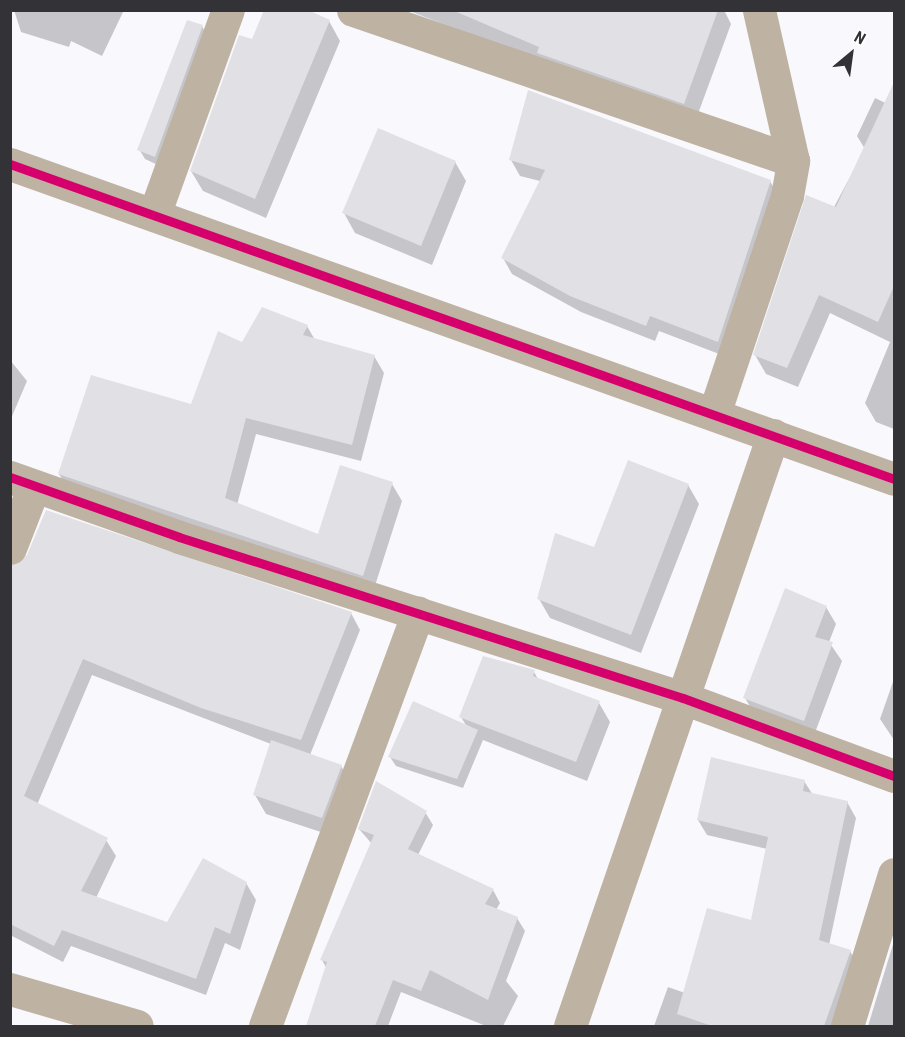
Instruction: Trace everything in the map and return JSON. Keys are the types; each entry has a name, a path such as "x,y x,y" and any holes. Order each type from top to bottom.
{"street":[{"path":"154,215 228,10"},
{"path":"353,10 793,161"},
{"path":"714,414 787,196 793,161 759,10"},
{"path":"10,164 894,479"},
{"path":"570,1026 772,435"},
{"path":"10,548 22,482 684,698 894,776"},
{"path":"265,1026 418,612"},
{"path":"847,1026 894,874"},
{"path":"10,988 137,1026"}],"building":[{"path":"264,10 308,10 330,20 255,199 190,171 239,35 252,39"},
{"path":"452,10 718,10 684,104 537,53 539,47"},
{"path":"187,20 203,25 155,157 137,150"},
{"path":"894,82 894,286 878,322 819,295 787,368 753,355 806,195 836,207"},
{"path":"528,90 771,180 718,342 650,316 646,326 570,296 501,258 545,170 509,160"},
{"path":"378,128 456,161 421,246 342,213"},
{"path":"262,307 308,325 303,335 375,355 352,445 246,418 225,498 318,534 340,465 393,482 363,576 58,474 91,375 191,404 218,331 242,342"},
{"path":"628,460 689,484 631,635 537,599 555,533 594,547"},
{"path":"46,510 352,612 301,740 201,708 83,659 24,796 108,838 81,891 167,922 203,858 247,882 230,934 215,927 196,979 62,930 54,946 10,924 10,566 27,555"},
{"path":"785,588 827,606 815,637 833,642 804,721 743,698"},
{"path":"483,656 535,670 533,676 600,701 576,762 459,717"},
{"path":"413,701 478,730 457,779 388,757"},
{"path":"271,740 342,765 322,818 253,795"},
{"path":"711,757 805,780 803,791 848,801 819,940 851,950 824,1026 712,1026 677,1014 707,908 751,920 768,837 697,820"},
{"path":"376,781 427,811 408,849 494,889 485,904 518,917 488,1000 430,970 421,991 393,980 375,1026 306,1026 327,962 320,960 374,835 358,829"}],"cycle path":[{"path":"10,164 894,479"},
{"path":"10,477 179,537 683,698 894,776"}]}
